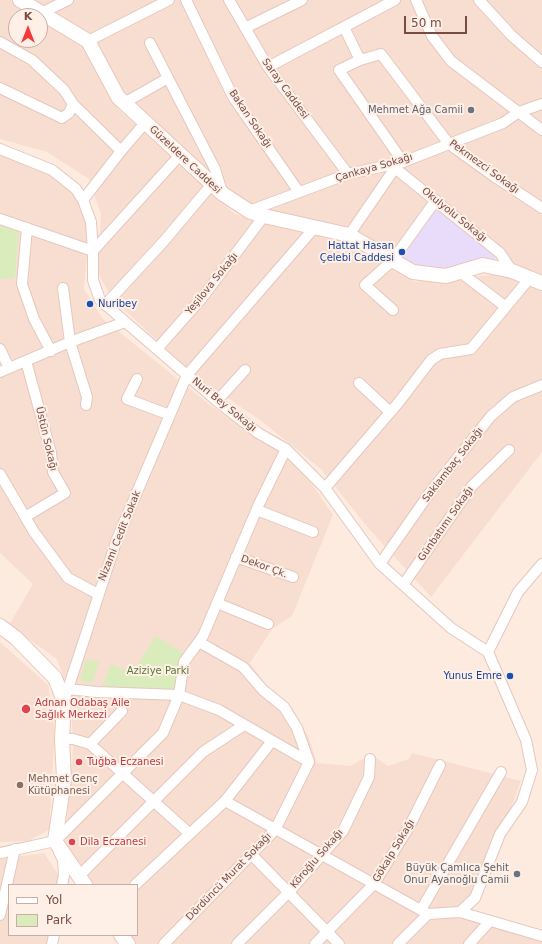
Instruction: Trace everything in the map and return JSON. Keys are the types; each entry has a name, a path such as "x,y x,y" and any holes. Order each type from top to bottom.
{"street":[{"path":"20,0 33,8"},
{"path":"48,10 68,0"},
{"path":"48,17 88,41 169,0"},
{"name":"Bakan Sokağı","path":"186,0 233,97 299,192"},
{"name":"Saray Caddesi","path":"228,0 268,67 348,174"},
{"path":"245,28 302,0"},
{"path":"268,67 395,0"},
{"path":"416,0 432,36 451,61 542,130"},
{"path":"480,0 512,36 542,62"},
{"path":"344,27 360,60"},
{"name":"Güzeldere Caddesi","path":"88,41 118,97 223,194 249,211 264,216 349,235 413,272 446,276 483,265 512,271 536,281"},
{"path":"0,42 32,60 64,90 73,104 121,151"},
{"path":"150,44 215,169 223,194"},
{"name":"Pekmezci Sokağı","path":"396,165 339,70 360,60 382,54 449,144 542,208"},
{"path":"124,103 168,78"},
{"path":"0,88 62,118 69,113 73,104"},
{"name":"Çankaya Sokağı","path":"249,211 348,174 396,165 503,123 518,112 542,104"},
{"path":"83,200 145,123"},
{"name":"Nuri Bey Sokağı","path":"0,149 52,170 76,189 83,200 91,222 93,280 100,300 217,401 258,433 286,449 325,488 380,564 451,628 488,652"},
{"path":"0,219 93,251 180,155"},
{"path":"349,235 396,165"},
{"name":"Okulyolu Sokağı","path":"396,165 500,253 512,271"},
{"path":"105,304 164,241 212,184"},
{"path":"394,310 364,285 392,261 436,200"},
{"name":"Yeşilova Sokağı","path":"157,349 202,298 264,216"},
{"name":"Nizami Cedit Sokak","path":"65,695 117,539 187,375 315,227"},
{"path":"27,228 22,284 34,319 51,351"},
{"path":"460,272 506,307"},
{"path":"325,488 390,412 431,360 440,354 471,349 506,307 536,281"},
{"path":"63,288 70,342 88,397 86,405"},
{"path":"0,348 4,370 70,342 125,322"},
{"name":"Üstün Sokağı","path":"25,517 65,493 53,472 51,453 26,361"},
{"path":"217,401 245,370"},
{"path":"137,379 128,399 170,415"},
{"path":"359,382 390,412"},
{"name":"Saklambaç Sokağı","path":"380,564 431,491 491,416 513,397 542,385"},
{"path":"0,852 55,841 124,774 163,733 179,695 184,662 199,642 257,510 286,449"},
{"name":"Günbatımı Sokağı","path":"403,585 472,486 509,450"},
{"path":"0,474 25,517 68,578 98,594"},
{"path":"257,510 313,532"},
{"name":"Dekor Çk.","path":"236,557 293,577"},
{"path":"460,912 475,898 500,834 522,802 532,770 526,740 488,652 518,592 542,564"},
{"path":"217,603 268,624"},
{"path":"0,626 16,638 55,678 65,695 62,739 64,780 55,841 63,860 62,884"},
{"path":"199,642 243,668 263,690 284,707 297,728 309,762"},
{"path":"65,695 97,692 179,695 219,710 309,762"},
{"path":"90,744 122,711"},
{"path":"55,841 82,881 154,802 203,752 244,725"},
{"path":"62,739 73,739 90,744 190,834"},
{"path":"136,884 225,801 272,741"},
{"name":"Köroğlu Sokağı","path":"237,944 289,892 343,832 369,777 370,758"},
{"name":"Dördüncü Murat Sokağı","path":"164,944 275,830 309,762"},
{"name":"Gökalp Sokağı","path":"315,944 374,884 409,827 440,765"},
{"path":"398,944 425,912 501,772"},
{"path":"225,801 321,856 425,912 460,912 542,936"},
{"path":"0,915 15,849"},
{"path":"252,854 339,944"},
{"path":"469,944 490,921"},
{"path":"122,936 128,944"}],"shaded area":[{"path":"0,0 11,0 24,8 8,8 8,48 48,48 48,22 82,42 117,108 235,214 338,241 415,282 500,274 542,292 542,452 431,597 369,529 321,469 260,420 192,374 111,297 98,273 101,214 89,179 47,152 0,139"},
{"path":"32,0 542,0 542,275 497,256 398,259 252,207 216,184 121,95 86,32 48,9 48,8"},
{"path":"0,154 45,169 78,195 90,220 84,289 102,318 210,405 299,465 333,515 292,616 272,629 250,663 267,687 293,710 309,738 317,763 351,766 360,760 375,757 388,766 409,759 412,753 521,781 472,911 542,930 542,944 136,944 131,936 138,936 138,884 93,884 65,845 73,748 71,698 57,659 9,625 33,584 0,553 0,279 19,233 0,225"},
{"path":"438,205 497,256 494,261 444,272 417,270 398,259"},
{"path":"0,642 48,685 55,732 49,830 28,841 0,842"},
{"path":"44,853 64,884 8,884 8,936 59,936 57,944 0,944 0,859"}],"green space":[{"path":"0,225 19,232 15,278 0,279"},
{"name":"Aziziye Parki","path":"156,636 183,653 174,692 101,689 111,664 132,673"},
{"path":"86,659 99,662 92,684 80,680"}],"place":[{"name":"Mehmet Ağa Camii","path":"471,110"},
{"name":"Hattat Hasan Çelebi Caddesi","path":"402,252"},
{"name":"Nuribey","path":"90,304"},
{"name":"Yunus Emre","path":"510,676"},
{"name":"Adnan Odabaş Aile Sağlık Merkezi","path":"26,709"},
{"name":"Tuğba Eczanesi","path":"79,762"},
{"name":"Mehmet Genç Kütüphanesi","path":"20,785"},
{"name":"Dila Eczanesi","path":"72,842"},
{"name":"Büyük Çamlıca Şehit Onur Ayanoğlu Camii","path":"517,874"}]}
